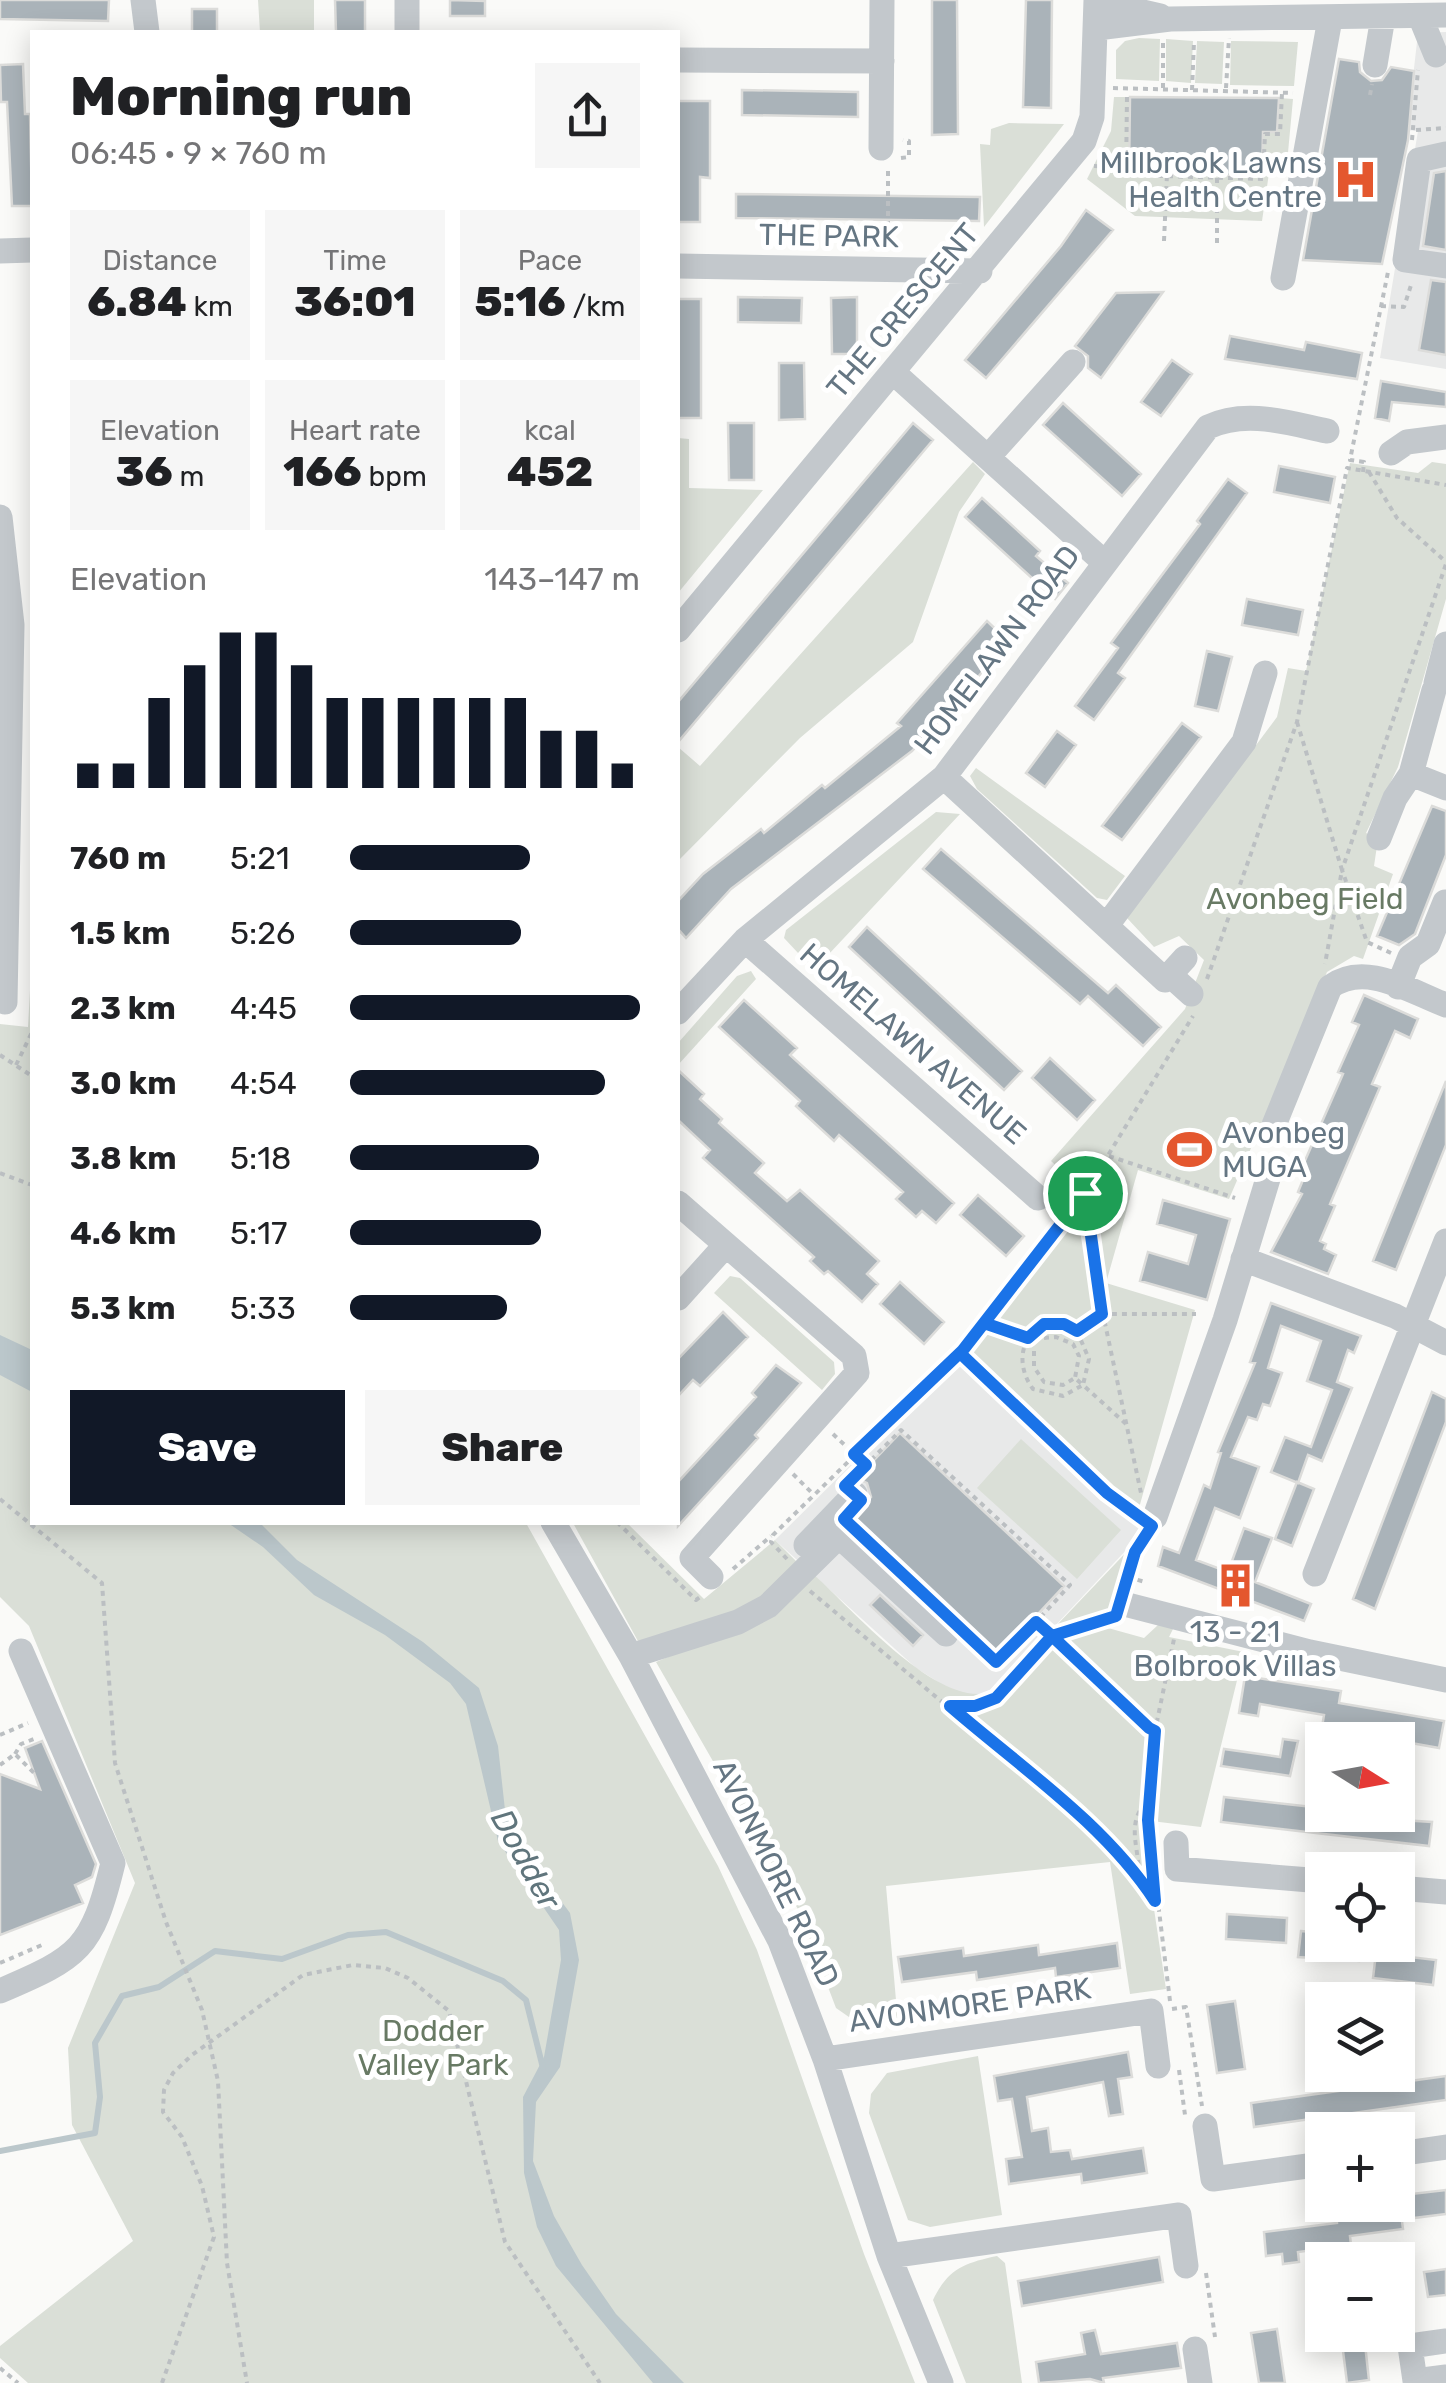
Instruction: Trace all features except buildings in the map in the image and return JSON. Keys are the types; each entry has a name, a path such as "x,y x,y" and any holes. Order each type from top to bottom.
{"street":[{"path":"143,0 147,30"},
{"path":"407,0 407,30"},
{"path":"882,0 886,153"},
{"path":"1096,1 1167,28"},
{"name":"THE CRESCENT","path":"680,628 980,271 1077,174 1092,117 1096,1"},
{"path":"1097,28 1320,20 1368,11 1433,16 1436,54"},
{"path":"1368,11 1375,65"},
{"path":"1292,93 1320,20"},
{"path":"1283,278 1320,20"},
{"path":"680,60 882,61"},
{"path":"1446,154 1419,160 1405,260 1446,266"},
{"path":"0,251 30,250"},
{"name":"THE PARK","path":"680,266 980,271"},
{"path":"988,457 1073,362"},
{"path":"895,374 1105,563"},
{"name":"HOMELAWN ROAD","path":"680,1010 745,940 944,776 1208,427 1235,418 1327,430"},
{"path":"1391,453 1407,442 1446,437"},
{"path":"0,517 22,624 6,705 5,1002"},
{"path":"1379,838 1394,798 1411,774 1446,644"},
{"path":"1107,926 1244,742 1265,673"},
{"path":"1411,774 1446,788"},
{"path":"944,776 1166,980 1177,966 1199,991"},
{"path":"1398,987 1410,958 1428,944 1445,902"},
{"name":"HOMELAWN AVENUE","path":"745,940 1038,1198"},
{"path":"1274,1125 1330,988 1355,973 1446,1005"},
{"path":"1147,1516 1270,1172"},
{"path":"680,1205 854,1356 858,1365 828,1408 692,1558 710,1577"},
{"path":"1315,1574 1446,1241"},
{"path":"680,1296 725,1246"},
{"path":"1242,1259 1413,1325 1446,1343"},
{"path":"631,1656 738,1622 768,1606 833,1530 855,1494"},
{"name":"AVONMORE ROAD","path":"554,1525 631,1656 780,1941 825,2058 889,2256 941,2383"},
{"path":"833,1530 957,1635"},
{"path":"1122,1606 1446,1680"},
{"path":"0,1991 60,1966 84,1942 104,1900 113,1863 20,1651"},
{"path":"1176,1843 1177,1869 1305,1880"},
{"path":"1415,1889 1446,1892"},
{"name":"AVONMORE PARK","path":"825,2058 1151,2011 1168,2065"},
{"path":"1205,2126 1213,2179 1305,2166"},
{"path":"1415,2152 1446,2147"},
{"path":"889,2256 1179,2215 1186,2266"},
{"path":"1446,2341 1410,2346 1410,2382 1446,2377"},
{"path":"1195,2349 1200,2383"}],"path":[{"path":"1163,88 1167,28"},
{"path":"1192,90 1194,37"},
{"path":"1226,90 1229,38"},
{"path":"1113,88 1292,93 1280,134 1265,134 1263,178 1126,175 1127,97"},
{"path":"1414,130 1446,128"},
{"path":"886,153 888,251"},
{"path":"1077,174 1128,167"},
{"path":"1164,241 1167,175"},
{"path":"1217,177 1217,243"},
{"path":"1381,306 1404,307 1412,277"},
{"path":"1324,971 1342,870 1446,563 1398,518 1366,472 1364,462 1350,460"},
{"path":"1155,1901 1140,1877 1073,1812 950,1706 932,1697 802,1567 770,1542 854,1454 960,1353 984,1323 1109,1156 1199,991 1297,722 1346,468 1446,485"},
{"path":"1297,722 1367,942"},
{"path":"16,1064 30,1036"},
{"path":"0,1055 30,1074"},
{"path":"1109,1156 1235,1198"},
{"path":"0,1173 30,1184"},
{"path":"950,1706 975,1706 996,1698 1052,1636 1122,1606 1147,1516 1102,1314 1085,1193"},
{"path":"1077,1331 1102,1314 1196,1314"},
{"path":"1055,1322 1077,1331 1089,1358 1083,1385 1063,1396 1033,1390 1022,1367 1028,1338 1044,1324 1055,1322"},
{"path":"984,1323 1028,1338"},
{"path":"1034,1350 1034,1366 1044,1382 1064,1385 1074,1378 1078,1356 1074,1344 1056,1337 1044,1338"},
{"path":"960,1353 1147,1516"},
{"path":"945,1368 952,1376"},
{"path":"1074,1378 1126,1424"},
{"path":"830,1430 866,1465"},
{"path":"855,1494 845,1486 901,1430 1070,1585 996,1662 957,1635"},
{"path":"779,1461 814,1496"},
{"path":"0,1499 30,1523"},
{"path":"32,1525 102,1582 114,1763 176,1947 202,2010 218,2081 227,2262 247,2383"},
{"path":"1128,1577 1144,1582"},
{"path":"1034,1621 1155,1731"},
{"path":"1169,1990 1155,1901 1148,1800 1155,1731 1174,1638"},
{"path":"0,1764 16,1754 20,1744"},
{"path":"16,1754 35,1774"},
{"path":"1140,1877 1134,1824 1138,1811 1148,1800"},
{"path":"162,2383 212,2254 214,2237 208,2202 182,2137 162,2102 172,2073 303,1975 353,1966 385,1968 408,1978 449,2011 505,2242 600,2383"},
{"path":"1171,2009 1186,2007 1205,2126"},
{"path":"1168,2065 1194,2062"},
{"path":"0,2368 18,2383"}],"shaded area":[{"path":"1446,32 1446,369 1380,358 1418,131 1407,130 1418,33"},
{"path":"964,1353 1144,1531 994,1691 974,1696 954,1692 916,1668 775,1540"}],"green space":[{"path":"258,0 314,0 314,30 260,30"},
{"path":"1160,39 1159,81 1116,79 1116,50 1125,41"},
{"path":"1166,39 1193,41 1191,83 1166,81"},
{"path":"1197,41 1224,42 1222,84 1195,83"},
{"path":"1231,41 1298,42 1294,86 1230,85"},
{"path":"1114,97 1130,97 1129,174 1261,176 1263,132 1277,131 1279,98 1293,99 1286,174 1269,173 1262,221 1135,216 1087,179 1111,131"},
{"path":"1009,123 1064,124 984,227 980,144 990,145 991,129"},
{"path":"680,438 689,439 689,488 763,490 680,591"},
{"path":"973,462 985,474 959,512 913,642 800,738 680,859 680,749 700,766"},
{"name":"Avonbeg Field","path":"1432,462 1446,464 1446,599 1398,767 1366,833 1378,839 1374,866 1393,874 1363,959 1354,956 1327,972 1229,1199 1138,1170 1106,1283 1195,1310 1135,1522 964,1353 1085,1193 1051,1161 1185,1009 1204,960 1179,936 1154,947 1127,918 1277,717 1288,668 1306,671 1350,463 1418,473"},
{"path":"976,768 1125,876 1107,900 1097,898 977,789 970,776"},
{"path":"936,812 960,814 814,970 784,938 786,930"},
{"path":"751,971 756,979 680,1063 680,1041 737,976"},
{"name":"Dodder Valley Park","path":"30,990 30,1525 527,1525 718,1866 757,1950 864,2254 915,2383 28,2383 0,2358 0,2346 133,2241 72,2125 68,2048 135,1883 29,1626 0,1597 0,1024 28,1027"},
{"path":"730,1276 740,1278 834,1362 835,1374 822,1390 714,1293"},
{"path":"1021,1439 1121,1530 1077,1579 977,1488"},
{"path":"574,1525 629,1525 704,1599 775,1540 800,1565 752,1609 639,1643"},
{"path":"1135,1543 1108,1628 1144,1638 1158,1625 1175,1625 1169,1637 1244,1652 1201,1827 1151,1821 1157,1889 1151,1889 1166,1989 1130,1994 1110,1862 886,1886 898,2023 859,2024 836,2008 799,1911 656,1662 749,1623 812,1573 872,1631 923,1672 948,1687 972,1694 994,1691"},
{"path":"978,2056 1002,2215 930,2227 908,2220 869,2113 871,2094 887,2073"},
{"path":"997,2256 1005,2263 1022,2383 966,2383 933,2300 958,2269"}],"water":[{"path":"0,1335 30,1349 30,1391 0,1375"},
{"name":"Dodder","path":"231,1525 262,1525 297,1560 423,1642 479,1688 498,1746 505,1810 515,1839 570,1913 579,1960 560,2067 536,2102 533,2161 554,2216 582,2265 616,2314 684,2383 653,2383 556,2266 537,2227 524,2173 523,2097 544,2057 561,1960 559,1930 498,1841 466,1704 450,1683 385,1635 314,1595 263,1547"}],"waterway":[{"path":"0,2151 95,2133 100,2097 95,2043 122,1996 159,1987 215,1951 282,1959 348,1935 386,1932 503,1981 526,2000 543,2068"}],"place":[{"name":"Millbrook Lawns Health Centre","path":"1355,180"},
{"name":"Avonbeg MUGA","path":"1189,1150"},
{"name":"13 - 21 Bolbrook Villas","path":"1235,1585"}],"route":[{"path":"1085,1193 963,1350 854,1454 866,1465 845,1486 861,1500 844,1519 996,1662 1036,1622 1052,1636 1149,1728 1155,1731 1148,1820 1155,1901 1140,1877 1073,1812 950,1706 975,1706 996,1698 1052,1636 1108,1615 1116,1616 1135,1552 1152,1526 1137,1520 1107,1493 960,1353 963,1350 984,1323 1028,1338 1044,1324 1055,1322 1077,1331 1102,1314 1085,1193"}]}
